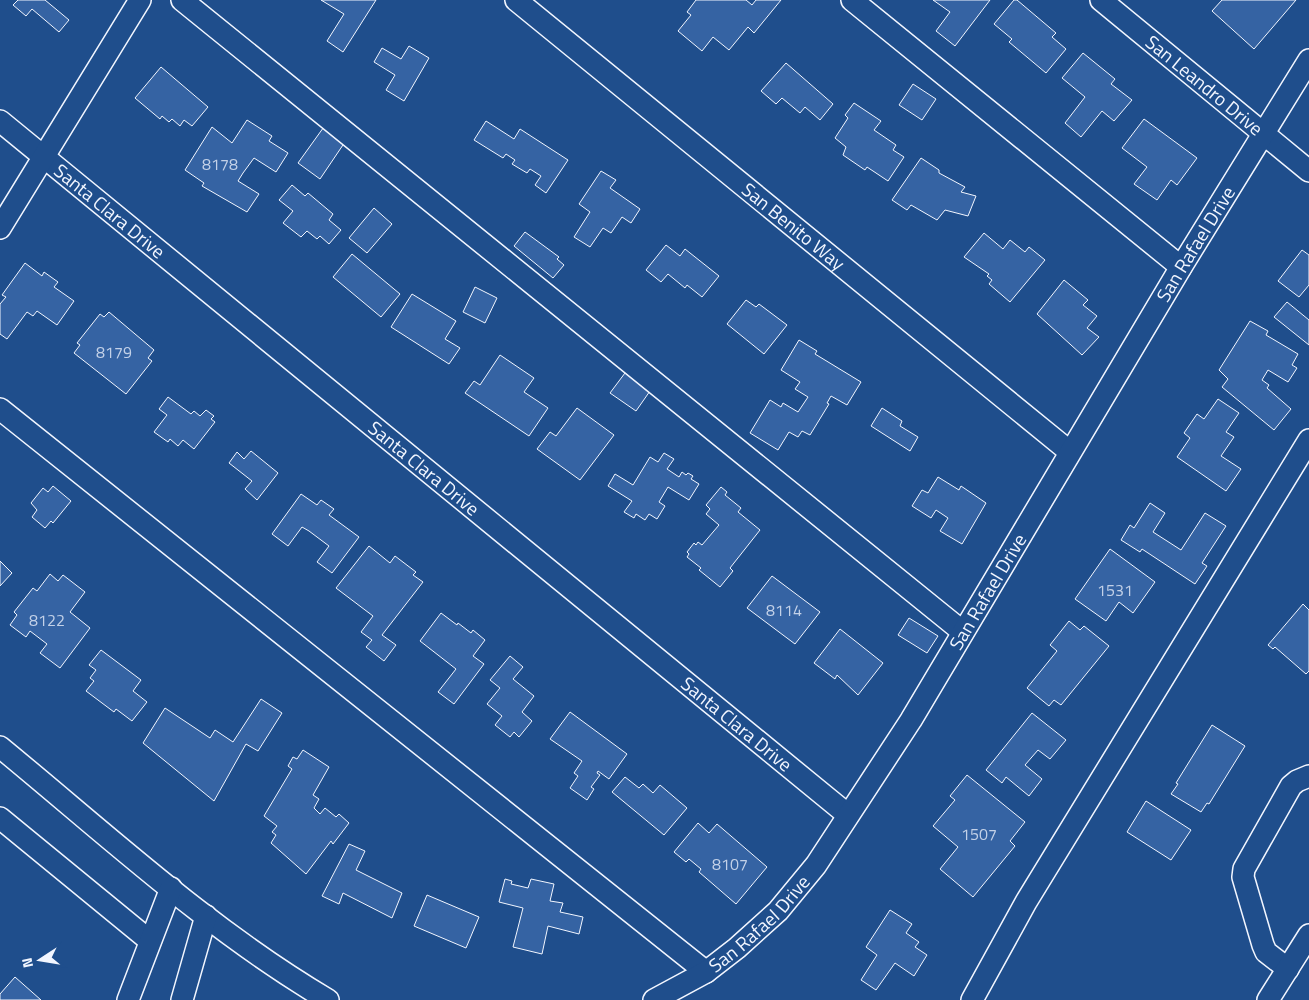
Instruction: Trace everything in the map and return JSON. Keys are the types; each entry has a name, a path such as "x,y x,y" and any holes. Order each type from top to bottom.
{"street":[{"path":"0,228 140,0"},
{"path":"182,0 963,632"},
{"name":"San Benito Way","path":"516,0 1070,452"},
{"path":"852,0 1181,268"},
{"name":"San Leandro Drive","path":"1101,0 1309,170"},
{"name":"San Rafael Drive","path":"654,1000 706,972 738,948 778,912 816,865 910,720 1263,132 1309,60"},
{"name":"Santa Clara Drive","path":"0,121 848,815"},
{"path":"0,409 706,972"},
{"path":"972,1000 1026,902 1309,440"},
{"path":"0,747 206,916 286,975 328,1000"},
{"path":"1288,969 1266,952 1243,877 1244,869 1291,786 1297,780 1309,776"},
{"path":"0,818 150,941"},
{"path":"128,1000 171,888"},
{"path":"182,1000 206,916"},
{"path":"1268,1000 1309,935"}],"building":[{"path":"18,0 45,0 69,20 59,32 32,9 26,16 13,5"},
{"path":"321,0 376,0 343,52 327,41 344,14"},
{"path":"696,0 746,0 752,5 756,0 781,0 754,33 748,27 729,50 713,37 702,51 678,31 691,15 687,12"},
{"path":"933,0 990,0 955,46 936,31 950,12"},
{"path":"1014,0 1017,0 1056,33 1052,37 1066,49 1046,73 1009,42 1012,39 994,24"},
{"path":"1222,0 1296,0 1254,49 1212,11"},
{"path":"409,46 429,58 404,101 386,90 395,75 374,62 382,48 401,59"},
{"path":"1083,53 1115,79 1111,84 1132,100 1114,121 1102,111 1081,137 1065,123 1085,97 1062,78"},
{"path":"786,63 833,104 820,120 805,107 800,113 782,98 776,104 761,91"},
{"path":"161,67 208,107 192,126 184,120 180,126 172,119 169,122 162,116 160,119 135,98"},
{"path":"913,84 936,99 922,120 899,105"},
{"path":"854,103 881,121 874,130 896,145 893,150 904,157 888,181 867,167 865,170 843,155 846,147 835,138 848,118 845,115"},
{"path":"1144,119 1197,158 1177,185 1171,180 1157,200 1134,184 1147,167 1122,148"},
{"path":"247,120 272,136 269,141 288,153 276,172 254,158 243,173 238,181 259,194 247,212 202,186 204,183 185,170 212,127 232,143"},
{"path":"486,121 514,139 520,129 568,160 546,193 535,185 541,176 530,169 527,173 512,164 515,160 506,154 503,158 474,140"},
{"path":"326,124 347,139 320,179 298,163"},
{"path":"921,158 939,170 939,173 965,187 961,192 976,196 968,216 945,210 937,220 911,205 907,210 892,200"},
{"path":"601,171 616,180 610,188 640,209 631,223 622,217 611,233 603,228 590,247 574,237 590,212 579,204"},
{"path":"292,185 305,196 308,193 333,214 329,220 341,230 329,244 320,236 317,239 307,231 301,237 283,223 293,211 279,200"},
{"path":"374,208 392,224 367,253 349,238"},
{"path":"525,232 559,257 557,259 564,265 553,278 514,246"},
{"path":"984,233 1003,249 1010,240 1025,252 1029,247 1045,260 1010,302 989,284 992,280 987,276 989,274 964,257"},
{"path":"666,245 680,256 685,249 719,276 702,297 687,285 685,288 668,274 661,282 646,270"},
{"path":"1302,250 1309,255 1309,285 1299,297 1278,281"},
{"path":"352,254 400,294 381,317 333,277"},
{"path":"25,263 42,276 44,272 58,282 54,287 74,301 57,325 37,311 33,316 27,312 7,339 0,334 0,304 6,297 2,295"},
{"path":"1064,280 1088,300 1083,305 1097,316 1087,328 1099,337 1082,355 1037,314"},
{"path":"475,287 497,298 485,323 463,312"},
{"path":"412,294 456,321 445,339 460,348 449,364 391,327"},
{"path":"746,300 756,307 759,304 787,325 764,354 727,324"},
{"path":"1287,302 1309,320 1309,345 1274,317"},
{"path":"109,312 154,350 148,358 152,361 126,394 74,353 80,345 77,343 100,314 104,317"},
{"path":"1250,321 1268,331 1266,335 1298,354 1292,365 1297,368 1288,382 1268,370 1262,380 1269,385 1267,388 1291,409 1274,430 1222,387 1228,379 1219,370"},
{"path":"799,340 817,351 815,354 861,382 847,405 831,396 827,403 829,404 810,435 802,431 798,437 789,432 778,450 750,433 770,400 781,407 783,403 798,412 808,397 795,389 800,382 781,370"},
{"path":"500,355 534,378 524,392 548,408 529,436 465,393 474,381 480,385"},
{"path":"625,373 650,391 636,411 610,393"},
{"path":"168,397 191,414 194,411 200,416 206,410 214,416 211,419 215,422 194,449 183,440 178,446 170,439 168,442 154,432 167,415 159,409"},
{"path":"1218,399 1239,413 1226,432 1234,437 1221,456 1241,469 1226,491 1177,457 1190,438 1184,433 1197,414 1204,419"},
{"path":"577,408 614,435 580,480 537,449 550,432 556,436"},
{"path":"882,408 902,421 900,426 918,437 910,451 871,426"},
{"path":"251,451 278,473 257,500 245,489 252,481 229,463 237,452 244,459"},
{"path":"664,453 674,459 667,469 679,477 682,472 686,475 688,473 693,476 691,479 699,484 689,500 668,487 659,502 665,506 657,519 649,514 645,520 636,514 634,518 624,512 632,501 608,486 615,474 633,485 650,457 658,462"},
{"path":"938,477 959,490 961,486 986,503 962,544 940,531 948,518 936,510 931,518 912,506 922,490 928,493"},
{"path":"53,486 71,501 53,523 51,521 45,528 32,517 37,510 31,503 43,488 48,492"},
{"path":"721,487 727,492 725,495 741,508 738,512 760,530 730,568 733,571 720,587 699,570 701,568 687,557 689,554 687,552 694,543 696,545 698,542 702,545 719,525 706,514 710,509 706,505"},
{"path":"301,494 317,505 321,500 334,509 329,515 359,537 332,573 317,562 329,546 309,531 302,527 288,546 272,534"},
{"path":"1150,503 1165,513 1153,532 1181,550 1205,513 1226,526 1202,563 1207,566 1195,584 1142,549 1140,552 1121,540 1130,525 1134,528"},
{"path":"369,546 390,563 395,556 416,572 413,575 423,582 382,635 396,645 384,661 366,647 372,640 361,632 373,616 336,588"},
{"path":"1110,549 1155,582 1133,613 1119,602 1106,621 1075,599"},
{"path":"0,561 12,573 0,586"},
{"path":"50,574 58,581 63,575 85,592 70,612 90,628 60,668 40,653 47,644 30,631 26,637 10,625 17,615 14,612 33,588 37,591"},
{"path":"772,576 820,612 795,644 747,608"},
{"path":"1303,604 1309,610 1309,671 1306,674 1275,647 1273,649 1268,645"},
{"path":"441,613 471,633 473,630 485,640 473,656 484,664 454,704 438,692 456,669 420,641"},
{"path":"909,618 938,636 927,653 898,635"},
{"path":"1069,621 1080,630 1084,626 1109,646 1061,705 1054,700 1049,706 1027,688 1057,651 1050,645"},
{"path":"840,629 883,663 858,695 837,675 835,679 814,663"},
{"path":"101,650 141,680 133,691 147,702 132,721 116,709 114,712 86,691 94,681 90,678 96,670 89,665"},
{"path":"510,656 523,667 513,679 534,696 522,712 532,721 519,737 514,732 510,737 495,725 502,716 487,704 500,688 490,680"},
{"path":"261,699 282,713 258,751 246,744 214,801 143,743 165,708 210,738 215,730 233,742"},
{"path":"570,712 627,754 609,779 598,771 597,773 600,775 591,787 594,789 587,800 570,788 578,776 574,773 582,761 550,739"},
{"path":"1032,713 1066,740 1050,759 1038,750 1025,765 1042,779 1029,796 1006,777 1002,783 986,770"},
{"path":"1212,725 1245,746 1209,804 1207,803 1201,812 1171,794"},
{"path":"303,750 329,767 313,795 319,799 314,808 320,814 325,808 336,817 339,814 349,823 333,844 331,841 306,874 271,843 276,835 272,832 277,826 264,816 292,769 288,766 293,757 297,759"},
{"path":"967,775 1025,822 1010,841 1015,846 973,897 940,869 958,847 933,826 955,800 950,796"},
{"path":"625,777 639,788 643,784 653,793 660,785 687,808 664,835 612,792"},
{"path":"1146,801 1191,830 1171,860 1127,832"},
{"path":"698,823 709,833 717,824 767,867 736,904 699,872 701,869 689,859 686,862 674,852"},
{"path":"349,844 365,851 356,870 402,893 392,918 343,893 339,904 322,896"},
{"path":"505,879 512,881 511,884 528,888 531,879 554,884 550,901 563,903 560,912 583,917 579,934 548,926 542,954 513,947 523,908 499,902"},
{"path":"427,895 479,917 466,948 414,926"},
{"path":"890,910 912,924 906,933 919,942 915,947 927,955 914,976 895,963 876,990 861,980 877,955 866,947"},
{"path":"15,977 41,1000 0,1000 0,994"}]}
